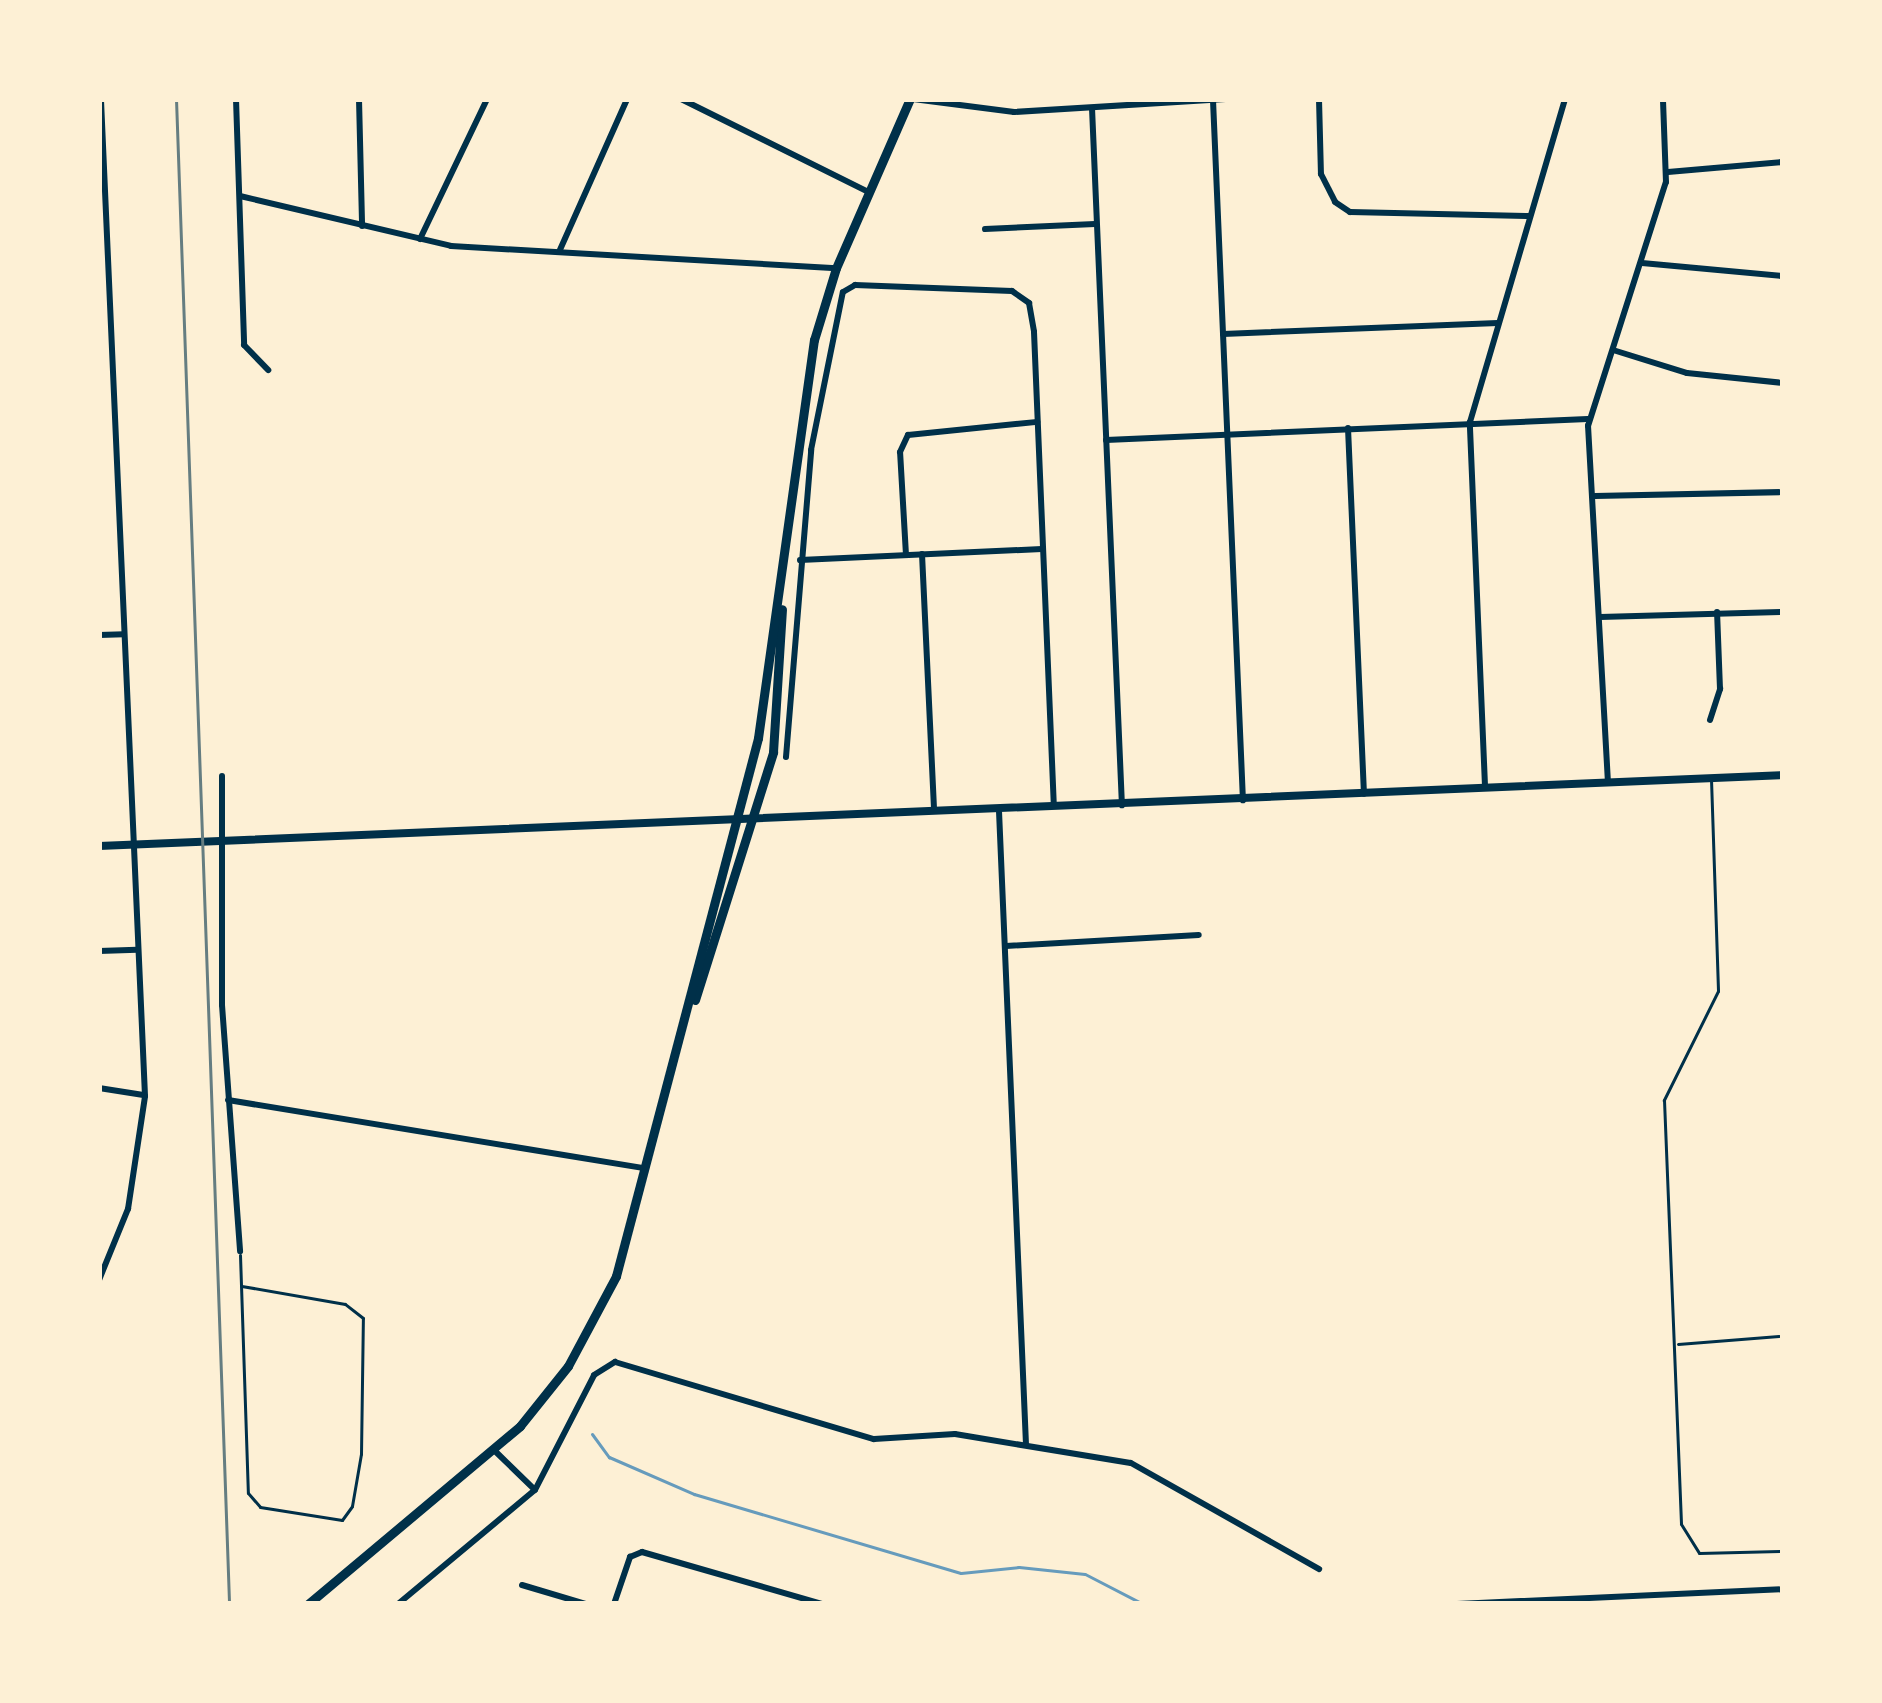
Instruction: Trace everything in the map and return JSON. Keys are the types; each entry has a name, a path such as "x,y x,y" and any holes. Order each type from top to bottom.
{"main road":[{"path":"308,1604 496,1452 550,1391 596,1320 648,1168 739,816 783,565 805,375 836,268 911,99"},
{"path":"690,1010 757,816 778,717 783,565"}],"street":[{"path":"99,1280 128,1209 145,1096 100,99"},
{"path":"236,99 244,345 268,370"},
{"path":"358,99 362,226"},
{"path":"420,239 488,99"},
{"path":"559,252 627,99"},
{"path":"682,99 868,193"},
{"path":"911,99 1039,111 1226,99"},
{"path":"1039,111 1041,99"},
{"path":"1319,99 1321,174 1335,202 1350,212 1530,216"},
{"path":"1485,790 1470,422 1565,99"},
{"path":"1608,783 1589,419 1668,172 1663,99"},
{"path":"1213,100 1243,800"},
{"path":"1092,109 1122,805"},
{"path":"1668,172 1783,162"},
{"path":"240,196 420,239 836,268"},
{"path":"985,229 1096,224"},
{"path":"1642,263 1783,276"},
{"path":"786,757 800,560 820,382 845,288 1019,292 1031,311 1054,808"},
{"path":"1223,334 1498,323"},
{"path":"1613,350 1700,375 1783,383"},
{"path":"1106,440 1589,419"},
{"path":"906,555 900,452 908,435 1037,422"},
{"path":"1348,428 1364,794"},
{"path":"99,430 115,429"},
{"path":"1595,496 1783,492"},
{"path":"800,560 1043,548"},
{"path":"922,554 934,813"},
{"path":"1710,720 1720,688 1717,612"},
{"path":"1600,617 1783,612"},
{"path":"99,634 124,634"},
{"path":"99,846 1783,775"},
{"path":"222,776 228,1100 240,1250"},
{"path":"999,811 1026,1444"},
{"path":"1006,946 1199,935"},
{"path":"99,951 138,950"},
{"path":"99,1088 145,1096"},
{"path":"228,1100 648,1168"},
{"path":"401,1603 536,1490 594,1376 615,1362 874,1439 941,1434 1142,1466 1319,1569"},
{"path":"496,1452 536,1490"},
{"path":"614,1604 630,1557 642,1552 822,1604"},
{"path":"522,1585 586,1604"},
{"path":"1457,1604 1783,1588"},
{"path":"1702,1593 1703,1604"}],"lane":[{"path":"1711,779 1718,991 1664,1100 1682,1536 1700,1553 1783,1551"},
{"path":"240,1250 248,1493 260,1507 342,1520 352,1507 361,1454 363,1318 345,1304 242,1286"},
{"path":"1677,1344 1779,1336"}],"waterway":[{"path":"592,1434 609,1457 694,1494 961,1573 1019,1567 1085,1574 1143,1604"}],"railway":[{"path":"176,99 229,1604"}]}
